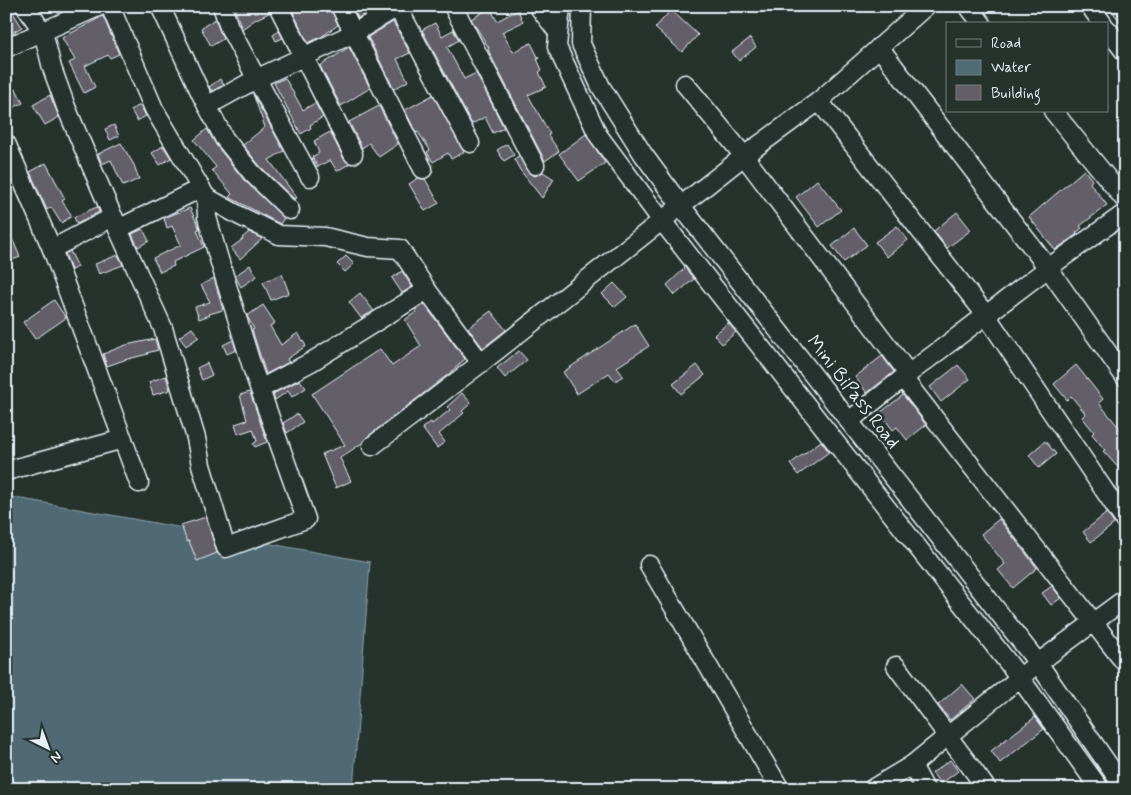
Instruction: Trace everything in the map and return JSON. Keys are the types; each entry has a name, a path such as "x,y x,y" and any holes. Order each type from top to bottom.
{"street":[{"path":"25,6 43,32 52,68 66,107 163,328 226,548 306,518 260,389 218,256 207,217 203,192 154,109 110,6"},
{"path":"6,48 100,6"},
{"path":"160,6 224,138 252,173 290,210"},
{"path":"222,6 230,27 256,79 310,177"},
{"path":"278,6 353,154"},
{"path":"340,6 423,169"},
{"path":"453,6 535,165"},
{"path":"538,6 557,31"},
{"path":"561,6 556,46 598,135 662,221 1020,678 1100,789"},
{"name":"Mini BiPass Road","path":"582,6 581,44 601,87 643,154 681,206 1038,663 1125,789"},
{"path":"372,446 481,363 744,156 818,101 926,6"},
{"path":"968,6 980,22"},
{"path":"1090,6 1102,22"},
{"path":"207,106 256,79 354,32 398,7 470,143"},
{"path":"1108,30 1125,52"},
{"path":"879,47 1048,268 1125,377"},
{"path":"685,84 744,156 906,376 1125,663"},
{"path":"818,101 986,315 1125,521"},
{"path":"1054,112 1125,200"},
{"path":"6,143 52,249 139,483"},
{"path":"52,249 116,223 203,192"},
{"path":"203,192 240,216 279,235 325,237 368,247 400,249 427,290 481,363"},
{"path":"849,422 1048,268 1125,214"},
{"path":"260,389 311,362 427,290"},
{"path":"6,471 123,439"},
{"path":"650,565 780,789"},
{"path":"872,789 912,765 1038,663 1125,599"},
{"path":"896,666 987,789"},
{"path":"912,765 925,789"}],"water":[{"path":"6,496 370,562 353,789 6,789"}],"building":[{"path":"6,6 9,6 22,27 6,36"},
{"path":"242,6 268,6 269,13 242,29 235,10"},
{"path":"290,6 330,6 338,25 321,37 308,43"},
{"path":"352,6 378,6 358,18"},
{"path":"1108,6 1125,6 1125,28"},
{"path":"490,8 497,21 518,10 523,22 502,32 513,52 531,43 539,59 537,59 542,70 539,72 546,87 528,95 550,134 548,135 559,151 545,161 493,60 489,48 471,19"},
{"path":"671,10 698,35 682,52 655,28"},
{"path":"103,16 119,54 110,58 108,55 85,66 95,87 84,93 69,63 75,60 62,38"},
{"path":"215,19 223,39 211,46 201,28"},
{"path":"393,22 410,53 397,59 408,81 394,89 368,37"},
{"path":"435,23 442,36 453,30 459,40 447,47 464,79 476,73 504,128 493,133 485,117 472,124 422,30"},
{"path":"279,31 283,38 276,41 273,35"},
{"path":"750,38 756,47 739,61 732,52"},
{"path":"349,47 370,88 341,106 320,66"},
{"path":"285,78 303,110 315,103 323,117 310,125 311,128 301,134 274,83"},
{"path":"220,79 224,85 212,91 209,87"},
{"path":"16,89 23,103 6,111 6,94"},
{"path":"253,94 284,151 269,160 297,198 294,199 260,166 243,145 265,127"},
{"path":"50,95 59,117 45,125 33,105"},
{"path":"433,95 464,152 451,159 448,153 433,162 427,152 430,150 418,132 416,133 405,110"},
{"path":"140,105 146,116 137,121 131,110"},
{"path":"379,106 398,144 379,157 369,143 362,148 349,122"},
{"path":"114,125 119,136 110,140 105,129"},
{"path":"207,129 216,145 244,180 284,218 280,224 229,197 232,194 212,170 216,167 194,140"},
{"path":"330,132 344,159 349,164 337,171 330,160 318,167 312,157 319,153 314,141"},
{"path":"586,134 605,163 579,181 559,154"},
{"path":"121,143 134,165 139,179 123,186 111,160 102,164 98,154"},
{"path":"507,144 514,155 504,161 497,150"},
{"path":"163,146 171,158 160,165 152,153"},
{"path":"519,156 530,174 535,176 543,172 554,179 542,198 520,170 514,159"},
{"path":"46,163 65,199 62,201 72,216 61,223 51,207 47,210 30,172"},
{"path":"1084,170 1092,180 1090,183 1107,205 1080,226 1082,228 1077,234 1055,250 1029,217"},
{"path":"418,178 425,179 439,203 425,211 409,184"},
{"path":"817,180 841,210 819,227 796,197"},
{"path":"97,207 99,212 77,224 74,217"},
{"path":"190,208 199,227 197,230 204,247 173,262 174,266 160,272 153,258 181,245 172,226 167,228 164,218"},
{"path":"957,212 971,230 947,248 934,231"},
{"path":"6,224 20,257 10,261 6,251"},
{"path":"897,226 908,240 887,257 875,242"},
{"path":"854,228 867,245 844,262 832,246"},
{"path":"143,229 149,241 138,247 132,234"},
{"path":"249,232 262,239 240,259 231,248"},
{"path":"70,251 78,267 71,270 65,254"},
{"path":"118,255 123,265 99,274 95,264"},
{"path":"346,256 354,264 345,272 337,264"},
{"path":"250,265 257,276 241,287 235,276"},
{"path":"685,268 694,279 675,295 667,285"},
{"path":"402,271 412,287 402,293 392,278"},
{"path":"282,274 289,293 271,300 263,282"},
{"path":"214,278 223,310 199,319 195,307 210,302 201,285"},
{"path":"614,283 627,297 615,307 602,294"},
{"path":"360,293 374,311 361,318 349,302"},
{"path":"54,300 66,318 35,339 23,322"},
{"path":"424,304 465,359 362,443 340,458 351,481 336,488 322,454 345,445 312,394 380,349 392,366 421,346 405,320"},
{"path":"263,305 275,323 270,326 281,345 298,333 306,346 287,359 289,362 266,374 252,330 254,329 247,316"},
{"path":"491,311 506,330 483,348 468,328"},
{"path":"728,323 736,332 722,344 714,335"},
{"path":"635,324 649,346 617,367 623,376 615,381 609,373 577,394 563,372"},
{"path":"192,328 199,337 186,346 179,337"},
{"path":"155,339 158,350 107,366 103,354 126,345"},
{"path":"233,340 236,350 227,354 223,345"},
{"path":"519,351 527,360 505,378 497,368"},
{"path":"882,356 894,372 867,393 855,377"},
{"path":"207,363 212,375 202,380 197,368"},
{"path":"697,365 705,375 681,394 673,384"},
{"path":"958,365 970,379 941,402 930,387"},
{"path":"1076,365 1103,399 1099,403 1125,435 1125,475 1103,451 1105,450 1092,434 1094,432 1082,417 1086,414 1071,396 1067,400 1054,384"},
{"path":"166,376 170,390 153,395 149,382"},
{"path":"300,380 306,388 292,397 288,391 275,400 273,394"},
{"path":"250,392 267,442 255,447 253,444 257,441 253,429 238,434 235,424 247,420 240,395"},
{"path":"462,393 471,403 462,411 464,413 439,434 445,442 437,448 422,428 431,422 432,424 450,410 447,407"},
{"path":"903,395 926,425 907,440 897,427 893,430 880,413"},
{"path":"297,414 303,422 287,433 283,423"},
{"path":"821,441 829,452 798,475 790,464"},
{"path":"1045,441 1056,454 1039,468 1029,455"},
{"path":"1107,513 1114,524 1091,542 1083,532"},
{"path":"206,517 217,553 197,561 181,525"},
{"path":"999,519 1037,568 1013,588 998,570 1005,564 981,534"},
{"path":"1052,586 1061,598 1051,605 1042,593"},
{"path":"962,684 975,699 950,720 938,705"},
{"path":"1035,717 1044,729 1000,763 991,751"},
{"path":"950,760 958,771 941,784 932,773"}]}
